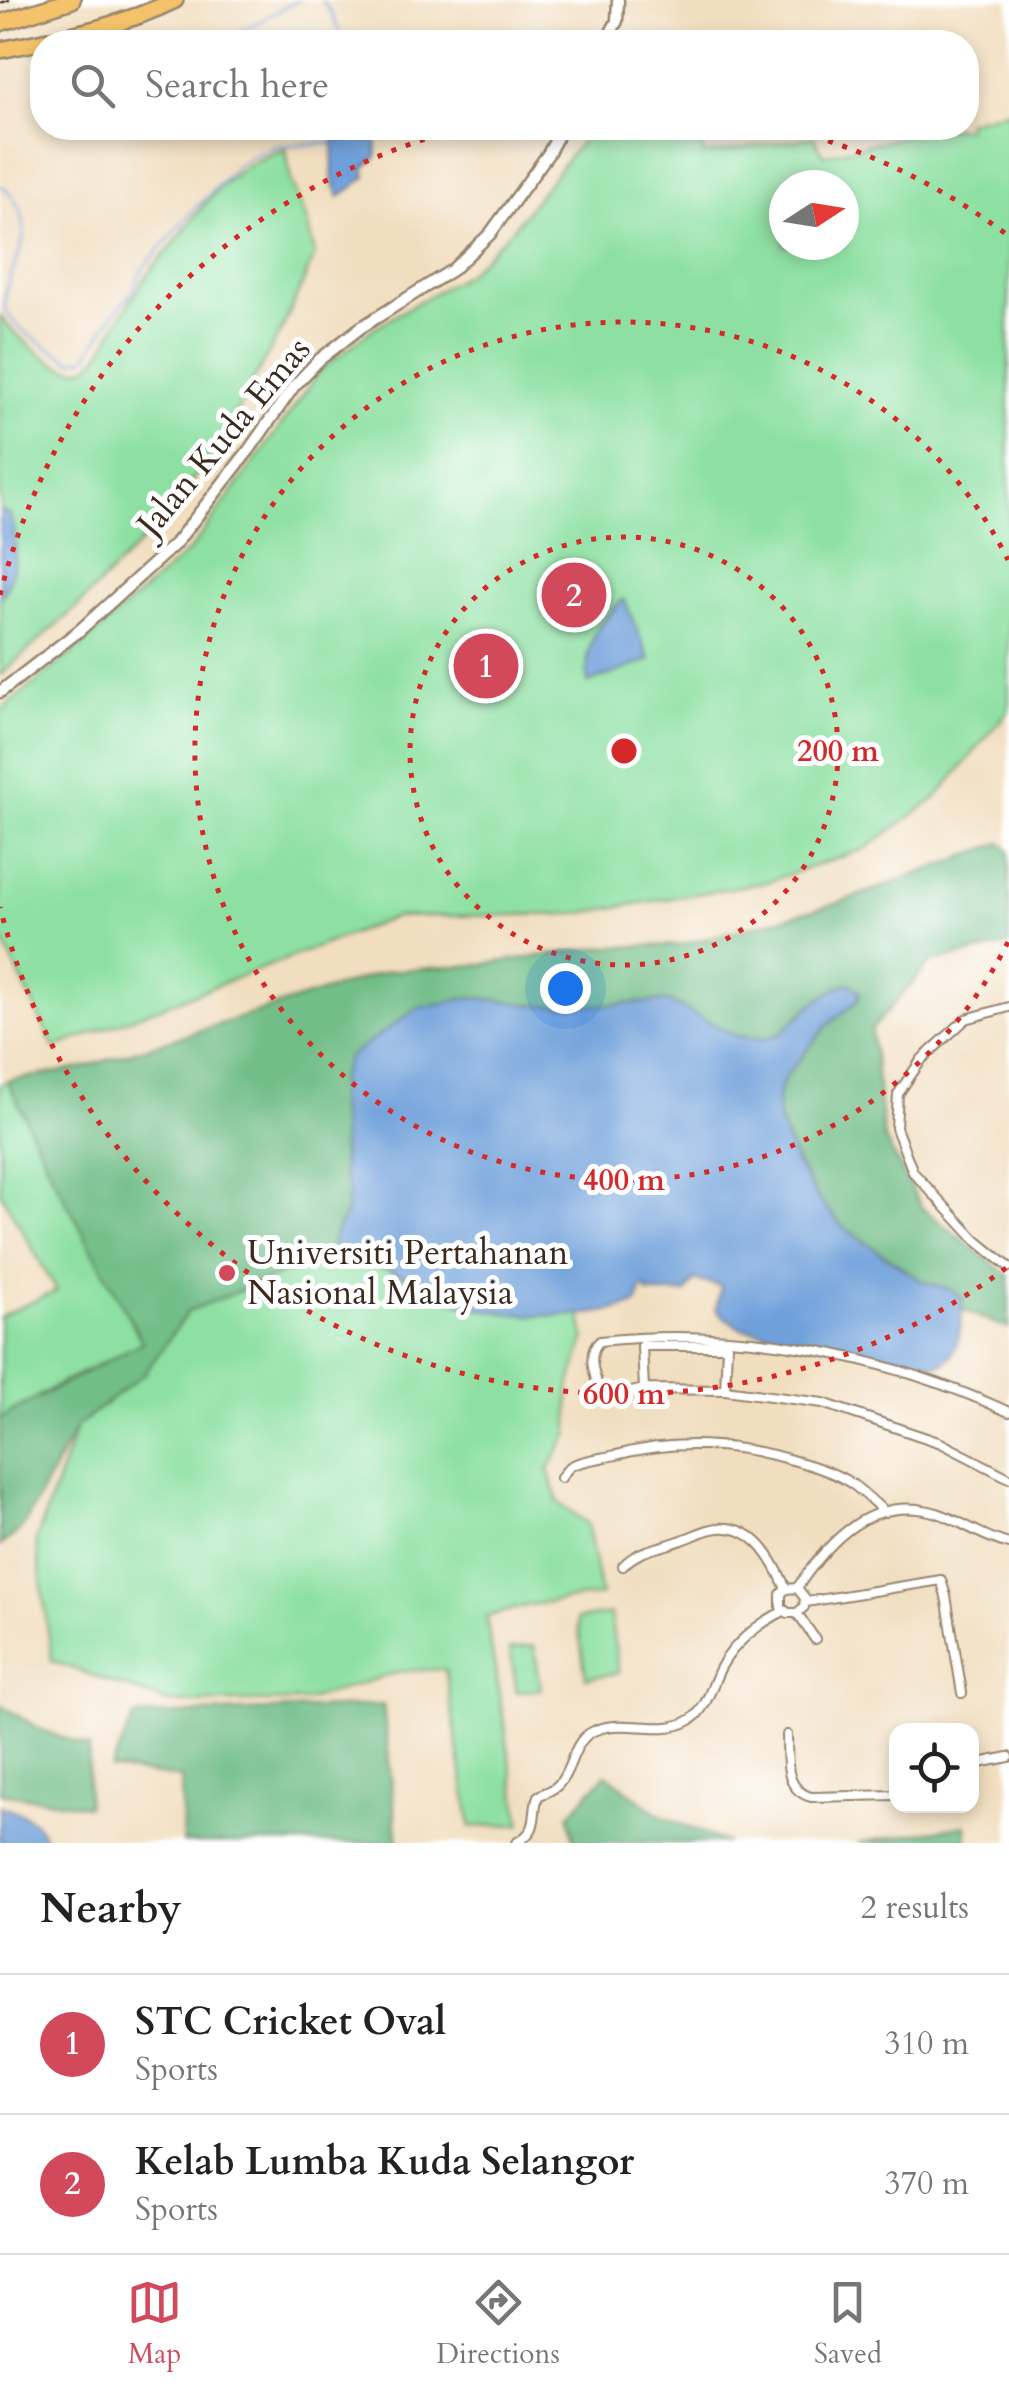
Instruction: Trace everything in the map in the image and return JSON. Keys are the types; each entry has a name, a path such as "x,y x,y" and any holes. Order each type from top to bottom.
{"highway":[{"path":"0,23 72,0"},
{"path":"88,30 139,16 174,0"},
{"path":"0,50 30,43"}],"street":[{"path":"612,30 618,0"},
{"name":"Jalan Kuda Emas","path":"0,692 80,630 175,544 294,386 320,360 360,328 452,270 490,234 556,140"},
{"path":"1009,1007 966,1018 922,1059 898,1094 896,1128 912,1172 976,1240 1009,1266"},
{"path":"1009,1412 876,1362 780,1346 668,1337 600,1341 591,1353 602,1399 644,1389 724,1390 823,1403 941,1443 1009,1478"},
{"path":"644,1389 642,1346 726,1346 724,1390"},
{"path":"561,1478 570,1467 631,1451 664,1445 736,1446 844,1478 885,1512"},
{"path":"784,1610 780,1598 834,1540 855,1523 885,1512 907,1509 941,1514 984,1537 1009,1544"},
{"path":"623,1566 636,1554 712,1529 742,1530 752,1537 792,1588 804,1594 806,1602 797,1613"},
{"path":"806,1602 941,1580 962,1693"},
{"path":"516,1843 530,1834 538,1796 560,1783 588,1734 602,1728 672,1726 689,1721 699,1712 734,1649 768,1618 784,1610 797,1613 816,1639"},
{"path":"787,1735 788,1771 799,1794 889,1795"},
{"path":"979,1763 1009,1756"}],"green space":[{"path":"1009,110 1009,710 936,798 865,849 767,882 575,914 395,917 54,1048 0,935 0,711 191,549 322,369 374,328 468,273 510,232 582,140 700,140 704,155 816,140 823,155 887,140 979,140 979,118"},
{"path":"286,149 291,182 315,255 283,327 219,443 165,518 78,606 0,675 0,598 13,569 15,547 10,515 0,510 0,316 27,344 53,362 78,369 88,366 103,349 147,275 211,197 236,173"},
{"path":"1001,843 1009,849 1009,945 931,962 871,1030 884,1138 922,1208 1009,1276 1009,1329 962,1310 962,1298 951,1290 922,1281 842,1226 818,1198 796,1162 778,1117 777,1099 785,1077 828,1025 858,1000 850,983 810,1006 781,1033 765,1039 736,1036 668,1001 572,1007 535,1005 338,1101 343,1176 348,1188 346,1213 336,1231 340,1255 357,1264 305,1265 188,1311 145,1373 77,1426 22,1528 0,1546 0,1418 142,1342 51,1173 8,1081 82,1068 387,971 476,965 604,947 682,945 836,904"},
{"path":"8,1081 51,1173 143,1342 0,1418 0,1316 57,1291 0,1192 0,1085"},
{"path":"357,1264 390,1270 459,1302 504,1313 581,1315 585,1338 569,1389 569,1434 548,1470 559,1503 587,1523 601,1595 529,1605 486,1617 521,1824 471,1827 445,1669 401,1671 305,1701 169,1703 52,1661 36,1541 77,1426 145,1373 188,1311 305,1265"},
{"path":"610,1614 619,1673 586,1678 577,1619"},
{"path":"534,1646 541,1689 517,1692 510,1649"},
{"path":"0,1705 44,1731 89,1747 87,1806 0,1793"},
{"path":"383,1705 398,1843 183,1843 181,1778 110,1769 135,1716"},
{"path":"606,1774 661,1816 727,1843 574,1843 569,1815"},
{"path":"966,1825 967,1843 858,1843"}],"water":[{"path":"334,140 376,140 377,157 364,168 366,177 339,197 332,178"},
{"path":"0,510 10,515 15,547 13,569 0,598"},
{"path":"624,599 650,660 588,683 588,657 594,636"},
{"path":"849,983 860,992 858,1000 828,1025 785,1077 777,1099 778,1117 796,1163 842,1226 922,1281 951,1290 962,1298 956,1345 939,1365 740,1328 716,1310 721,1286 694,1280 686,1293 648,1293 642,1288 637,1304 595,1313 546,1316 497,1312 455,1301 392,1271 352,1260 332,1243 346,1213 348,1189 343,1176 340,1078 348,1057 418,1008 472,997 572,1007 668,1001 736,1036 765,1039 781,1033 810,1006"},
{"path":"0,1806 29,1818 46,1843 0,1843"}],"waterway":[{"path":"243,30 299,0"},
{"path":"322,0 339,30"},
{"path":"0,185 16,202 24,231 8,283 5,310 26,333 72,361 86,358 131,294 142,270 238,165 275,146 337,143"}],"railway":[{"path":"0,3 9,0"}],"place":[{"name":"Kelab Lumba Kuda Selangor","path":"574,595"},
{"name":"STC Cricket Oval","path":"486,666"},
{"name":"Universiti Pertahanan Nasional Malaysia","path":"227,1273"}]}
